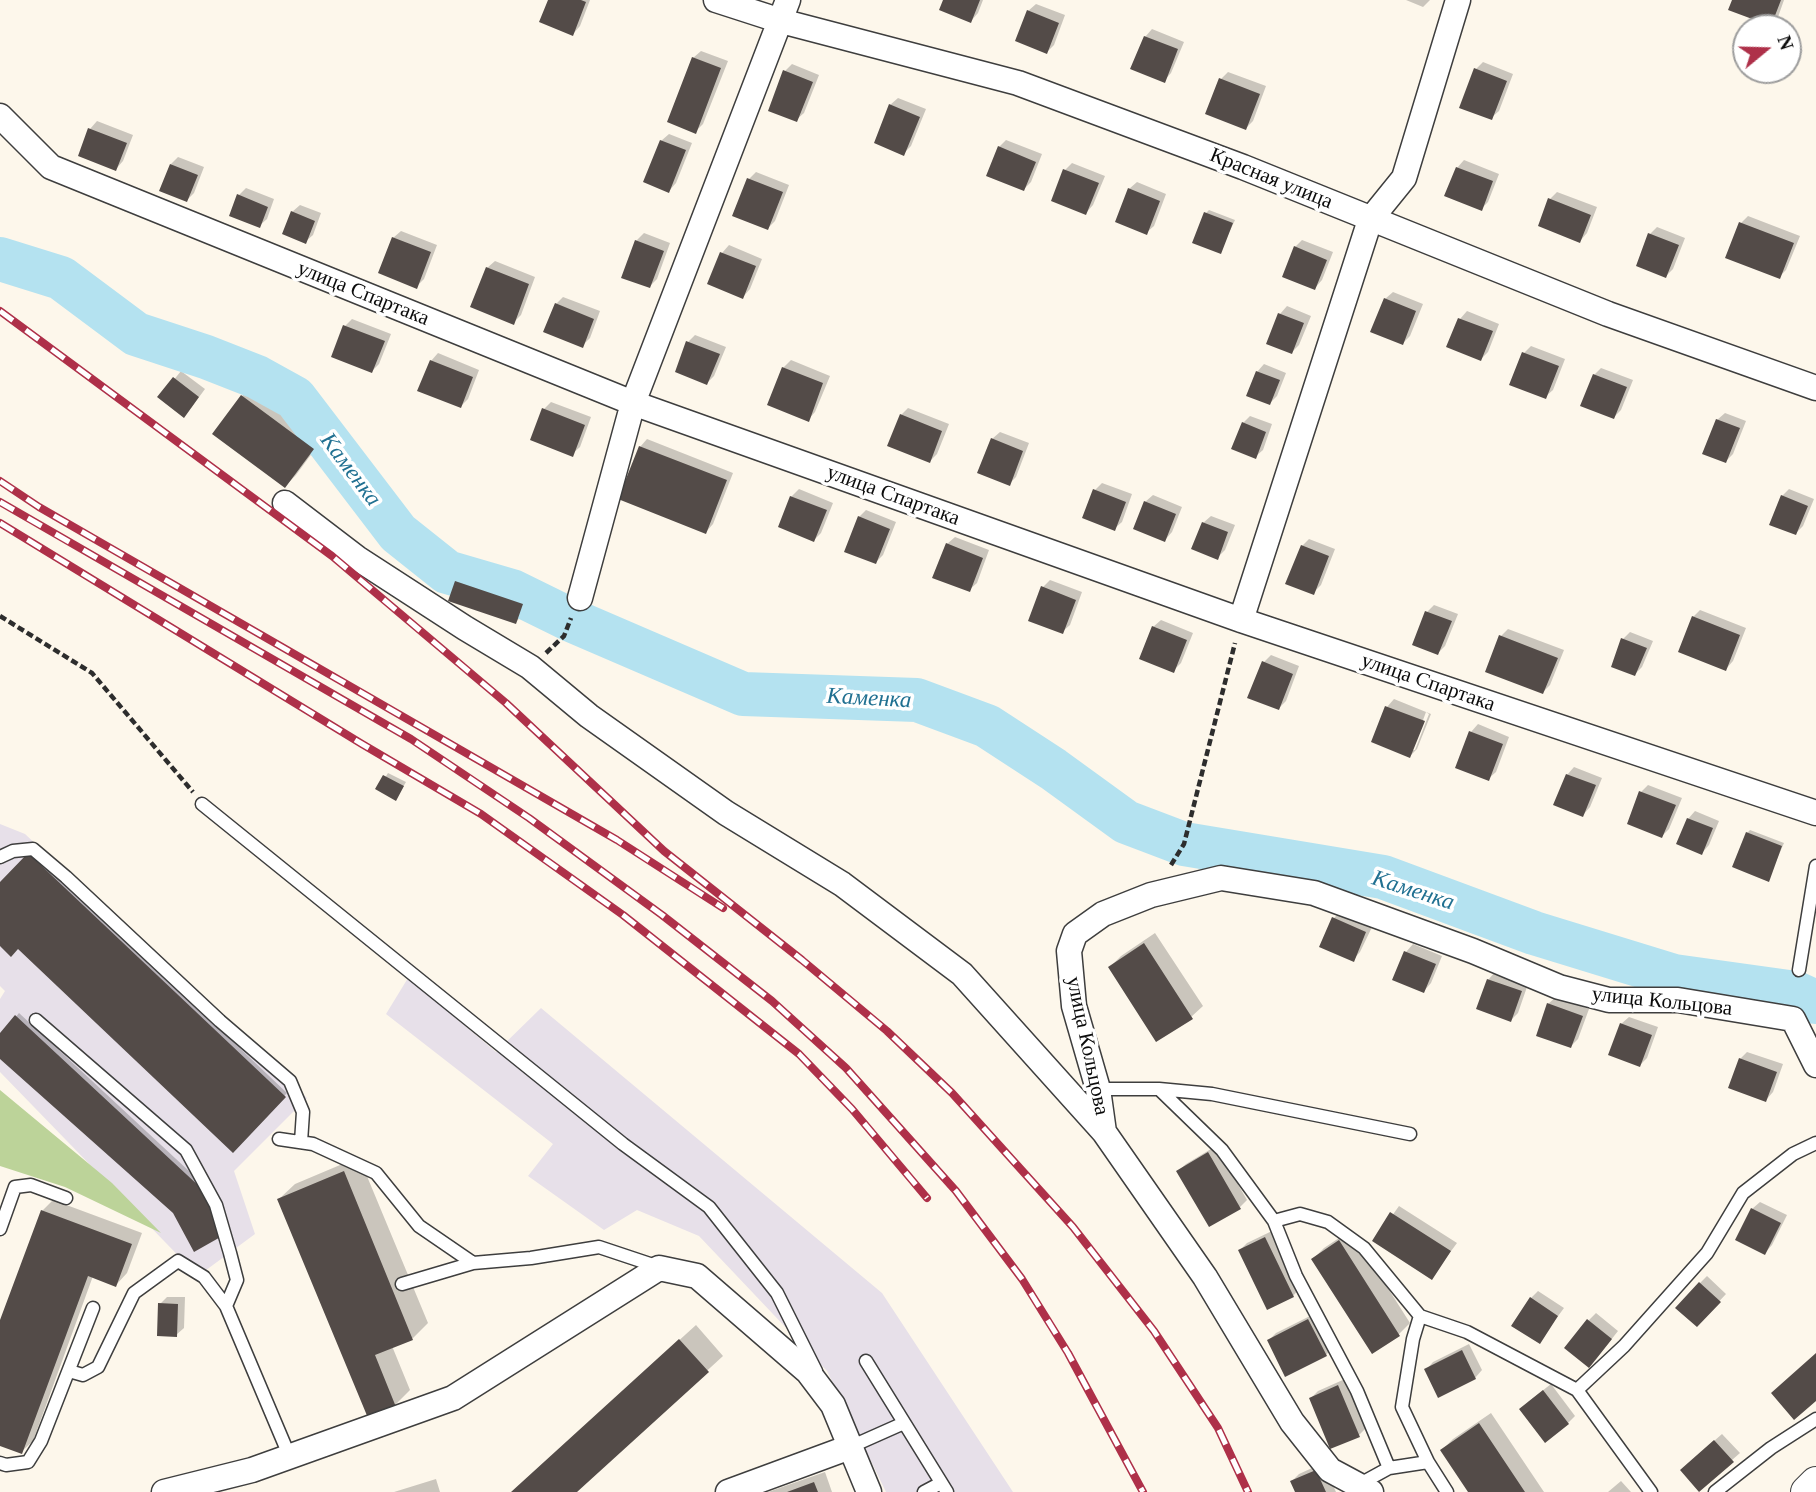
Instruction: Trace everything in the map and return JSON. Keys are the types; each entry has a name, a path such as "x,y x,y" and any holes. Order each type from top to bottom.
{"street":[{"name":"Красная улица","path":"716,0 785,10 1018,83 1183,144 1608,314 1816,388"},
{"path":"1241,620 1370,220 1404,178 1458,0"},
{"path":"580,598 633,403 785,10"},
{"name":"улица Спартака","path":"0,116 51,167 633,403 1241,620 1816,813"},
{"path":"285,503 357,558 530,667 589,716 726,813 842,884 962,974 1104,1132"},
{"name":"улица Кольцова","path":"1364,1489 1331,1470 1292,1422 1205,1277 1104,1132 1098,1089 1074,1006 1069,951 1075,934 1103,914 1151,895 1221,878 1314,893 1473,951 1559,988 1609,1000 1678,1000 1793,1019 1816,1065"},
{"path":"164,1492 252,1470 453,1398 659,1268 697,1276 808,1372 833,1405 869,1492"},
{"path":"728,1492 850,1447"},
{"path":"1807,1492 1816,1483"}],"lane":[{"path":"202,804 623,1144 709,1207 777,1293 833,1405"},
{"path":"0,857 13,851 33,849 220,1021 290,1081 303,1112 301,1142"},
{"path":"1799,970 1816,866"},
{"path":"36,1020 186,1150 216,1205 237,1280 226,1306"},
{"path":"1098,1089 1159,1089 1212,1094 1410,1134"},
{"path":"1159,1089 1222,1150 1274,1221 1296,1276 1357,1391 1389,1468"},
{"path":"279,1139 313,1144 376,1173 419,1226 473,1263"},
{"path":"1577,1391 1624,1346 1707,1253 1743,1193 1793,1154 1816,1143"},
{"path":"0,1229 15,1186 31,1185 66,1198"},
{"path":"1274,1221 1300,1214 1328,1222 1364,1248 1420,1316 1468,1332 1577,1391 1651,1492"},
{"path":"402,1284 473,1263 531,1258 598,1247 659,1268"},
{"path":"69,1371 83,1375 98,1367 134,1293 178,1261 204,1277 226,1306 289,1455"},
{"path":"0,1463 6,1465 28,1462 41,1441 93,1308"},
{"path":"1420,1316 1402,1407 1427,1462 1447,1492"},
{"path":"866,1361 944,1488 924,1492"},
{"path":"1716,1492 1771,1448 1816,1419"},
{"path":"850,1447 904,1423"},
{"path":"1364,1489 1389,1468 1427,1462"}],"path":[{"path":"0,617 92,673 202,804"},
{"path":"1151,895 1184,844 1241,620"}],"shaded area":[{"path":"0,824 25,834 307,1098 234,1171 255,1234 198,1276 0,1072 0,999 5,991 0,986"},
{"path":"408,978 496,1052 541,1008 882,1293 1013,1492 886,1492 827,1371 699,1236 637,1210 604,1230 528,1176 553,1144 386,1014"}],"green space":[{"path":"0,1090 112,1183 161,1233 65,1187 0,1166"}],"building":[{"path":"548,0 586,2 573,36 539,22"},
{"path":"943,0 980,0 971,23 939,10"},
{"path":"1732,0 1781,0 1776,14 1739,14 1728,10"},
{"path":"1027,10 1059,23 1047,54 1015,41"},
{"path":"1144,36 1178,49 1165,83 1130,69"},
{"path":"692,57 721,68 696,134 667,122"},
{"path":"1474,68 1507,81 1492,120 1459,108"},
{"path":"783,70 813,82 797,122 768,111"},
{"path":"1219,78 1260,94 1246,130 1205,114"},
{"path":"889,104 920,117 904,156 874,143"},
{"path":"88,128 127,143 116,171 78,156"},
{"path":"660,140 686,150 669,193 643,182"},
{"path":"998,146 1036,162 1024,191 986,176"},
{"path":"170,164 198,175 187,202 159,191"},
{"path":"1456,167 1493,181 1482,211 1444,196"},
{"path":"1063,169 1099,183 1086,215 1051,201"},
{"path":"747,178 783,192 768,230 732,216"},
{"path":"1128,188 1160,201 1147,235 1115,222"},
{"path":"237,194 268,207 260,228 229,216"},
{"path":"1548,198 1591,215 1580,243 1538,226"},
{"path":"291,211 315,221 306,244 282,234"},
{"path":"1204,212 1233,223 1221,254 1192,243"},
{"path":"1739,222 1794,243 1780,279 1725,258"},
{"path":"1648,233 1679,245 1666,278 1636,266"},
{"path":"392,237 431,252 417,289 378,273"},
{"path":"635,240 664,251 650,288 621,278"},
{"path":"1294,246 1327,260 1315,290 1282,277"},
{"path":"720,252 756,266 743,299 707,284"},
{"path":"486,267 529,284 514,325 470,307"},
{"path":"1384,298 1416,311 1403,345 1370,332"},
{"path":"555,303 594,319 583,348 543,332"},
{"path":"1278,313 1304,323 1292,354 1266,344"},
{"path":"1458,318 1493,331 1481,361 1446,347"},
{"path":"343,325 385,341 372,373 331,357"},
{"path":"686,341 720,354 707,385 675,372"},
{"path":"1522,352 1559,366 1546,399 1509,385"},
{"path":"430,360 473,377 461,408 417,391"},
{"path":"782,367 823,383 809,422 767,405"},
{"path":"1256,371 1280,380 1270,405 1246,396"},
{"path":"1593,374 1627,387 1614,419 1580,406"},
{"path":"173,377 199,397 184,418 157,397"},
{"path":"241,395 314,449 285,488 212,434"},
{"path":"542,408 585,425 573,457 530,440"},
{"path":"900,414 942,431 930,463 887,446"},
{"path":"1716,419 1740,428 1726,463 1702,454"},
{"path":"1242,422 1266,432 1256,459 1231,449"},
{"path":"991,438 1023,451 1010,486 977,473"},
{"path":"639,446 727,480 706,534 618,499"},
{"path":"1093,489 1126,502 1115,531 1082,518"},
{"path":"1781,495 1808,506 1796,535 1769,525"},
{"path":"790,496 827,510 814,542 778,527"},
{"path":"1144,501 1176,514 1165,542 1133,529"},
{"path":"858,516 890,529 876,564 844,552"},
{"path":"1202,522 1228,532 1218,560 1191,549"},
{"path":"946,543 983,558 970,592 932,578"},
{"path":"1301,545 1329,556 1314,595 1285,584"},
{"path":"455,581 523,604 516,624 448,601"},
{"path":"1041,586 1076,600 1063,634 1028,621"},
{"path":"1425,611 1452,621 1438,655 1412,645"},
{"path":"1692,616 1740,635 1726,671 1678,652"},
{"path":"1152,626 1187,640 1174,673 1139,659"},
{"path":"1499,635 1558,658 1543,694 1485,672"},
{"path":"1621,638 1647,648 1635,676 1611,667"},
{"path":"1262,661 1293,674 1279,710 1247,698"},
{"path":"1385,706 1425,721 1410,758 1371,742"},
{"path":"1469,731 1503,744 1489,781 1455,768"},
{"path":"1566,774 1596,785 1583,817 1553,805"},
{"path":"383,775 404,786 396,801 375,789"},
{"path":"1639,791 1676,805 1662,838 1627,824"},
{"path":"1687,818 1713,828 1702,855 1676,844"},
{"path":"1746,832 1782,846 1769,882 1732,867"},
{"path":"28,853 286,1097 233,1153 18,949 11,957 0,946 0,882"},
{"path":"1332,917 1366,932 1354,962 1319,947"},
{"path":"1144,943 1193,1019 1156,1042 1108,967"},
{"path":"1404,951 1436,964 1424,993 1392,980"},
{"path":"1487,979 1522,991 1511,1022 1476,1009"},
{"path":"1547,1003 1583,1016 1571,1048 1536,1036"},
{"path":"15,1015 201,1188 224,1235 194,1252 173,1213 0,1059 0,1033"},
{"path":"1620,1023 1652,1035 1640,1067 1608,1055"},
{"path":"1739,1058 1777,1072 1766,1102 1728,1088"},
{"path":"1208,1152 1241,1209 1209,1227 1176,1171"},
{"path":"344,1171 413,1340 375,1355 396,1407 368,1418 277,1199"},
{"path":"1751,1208 1781,1223 1765,1255 1735,1240"},
{"path":"41,1210 132,1244 116,1287 88,1276 22,1454 0,1446 0,1320"},
{"path":"1390,1212 1451,1251 1432,1280 1372,1241"},
{"path":"1265,1237 1294,1297 1267,1310 1238,1250"},
{"path":"1339,1240 1400,1336 1372,1354 1311,1259"},
{"path":"1699,1282 1721,1302 1697,1327 1675,1308"},
{"path":"1530,1297 1558,1316 1540,1344 1511,1326"},
{"path":"158,1303 178,1304 177,1337 157,1336"},
{"path":"1308,1319 1327,1356 1285,1377 1267,1340"},
{"path":"1587,1319 1612,1339 1589,1368 1564,1348"},
{"path":"679,1339 709,1372 577,1492 511,1492"},
{"path":"1462,1350 1476,1379 1438,1398 1424,1369"},
{"path":"1816,1353 1816,1401 1794,1420 1771,1393"},
{"path":"1338,1385 1360,1437 1330,1449 1309,1398"},
{"path":"1543,1390 1569,1424 1545,1443 1519,1409"},
{"path":"1479,1423 1525,1492 1468,1492 1440,1450"},
{"path":"1714,1440 1734,1462 1699,1492 1680,1470"},
{"path":"1316,1470 1326,1492 1295,1492 1290,1481"},
{"path":"814,1482 818,1492 787,1492"}],"waterway":[{"name":"Каменка","path":"0,259 61,278 136,334 257,377 295,398 398,533 447,572 512,591 571,620 743,694 917,700 987,726 1053,769 1126,822 1184,844 1383,877 1534,933 1674,976 1796,993 1816,1002"}],"railway":[{"path":"0,311 332,556 506,703 664,851 887,1031 952,1093 1073,1227 1154,1331 1218,1428 1248,1492"},
{"path":"0,481 39,507 617,840 723,908"},
{"path":"0,502 411,739 529,818 662,915 772,1001 846,1068 956,1191 1022,1279 1068,1353 1143,1492"},
{"path":"0,523 481,814 623,915 799,1054 852,1109 927,1198"}]}
